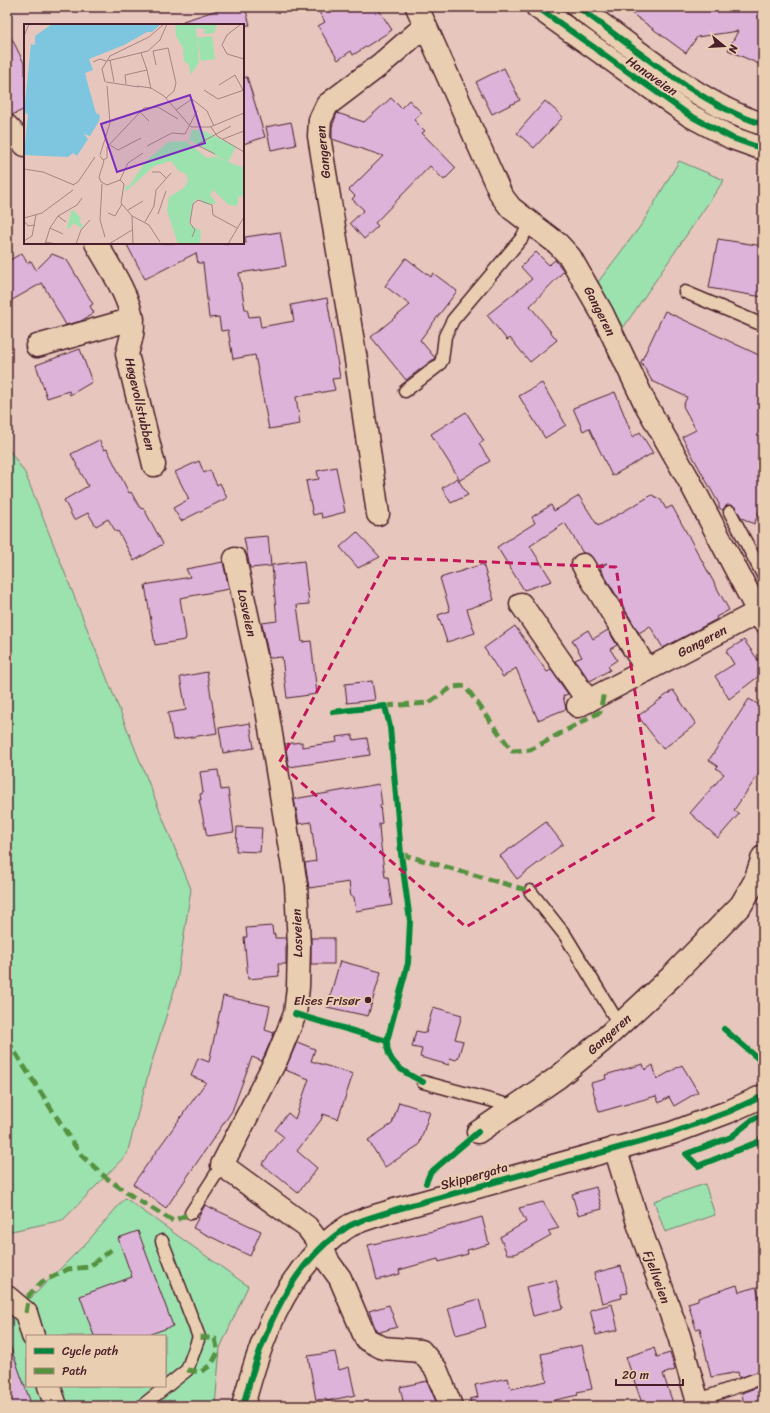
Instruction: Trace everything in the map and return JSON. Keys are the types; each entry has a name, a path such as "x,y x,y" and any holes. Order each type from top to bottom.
{"street":[{"name":"Hanaveien","path":"537,7 689,115 732,138 763,149"},
{"name":"Hanaveien","path":"578,7 701,95 723,107 763,124"},
{"name":"Gangeren","path":"378,514 356,360 319,136 320,120 326,105 381,64 421,16 501,195 511,208 558,244 570,257 602,313 645,403 690,482 761,616 647,670 583,703 521,604"},
{"path":"7,126 24,144"},
{"name":"Høgevollstubben","path":"97,244 126,300 133,319 127,354 154,465"},
{"path":"37,346 133,319"},
{"name":"Losveien","path":"222,1165 277,1058 295,1014 298,988 296,885 265,698 234,559"},
{"path":"583,564 647,670"},
{"name":"Gangeren","path":"478,1132 557,1078 601,1042 671,977 742,905 755,881 763,857"},
{"name":"Skippergata","path":"243,1406 255,1364 266,1334 280,1305 298,1275 322,1247 350,1225 394,1210 672,1132 728,1112 763,1096"},
{"name":"Fjellveien","path":"615,1148 638,1223 679,1336 699,1403"},
{"path":"222,1165 307,1227 322,1247 329,1263 340,1278 366,1339 383,1348 421,1351 436,1369 451,1406"},
{"path":"7,1297 26,1313 33,1335"},
{"path":"49,1387 56,1406"}],"lane":[{"path":"405,392 439,365 442,360 445,336 453,320 521,239 531,223"},
{"path":"685,292 763,324"},
{"path":"730,512 763,575"},
{"path":"530,891 565,935 620,1024"},
{"path":"423,1082 516,1107"},
{"path":"190,1212 222,1165"},
{"path":"162,1240 198,1337 187,1370 166,1387"},
{"path":"699,1403 763,1377"},
{"path":"142,1406 166,1387"}],"highlighted area":[{"path":"388,558 616,567 654,817 466,927 279,763"}],"green space":[{"path":"679,161 724,180 623,328 598,282 642,224"},
{"path":"7,447 25,473 191,889 177,981 149,1071 127,1154 63,1220 7,1232"},
{"path":"705,1184 715,1215 665,1232 654,1201"},
{"path":"125,1198 248,1286 220,1348 215,1406 7,1406 7,1306 32,1297 88,1241"}],"building":[{"path":"227,7 245,7 250,25 183,24 183,21"},
{"path":"316,7 377,7 392,30 353,55 351,51 338,60 318,26 325,22"},
{"path":"623,7 763,7 763,66 728,50 738,31 697,37 686,53"},
{"path":"7,29 24,63 24,109 12,115 7,114"},
{"path":"504,68 520,100 492,114 476,82"},
{"path":"247,77 265,137 244,144 244,78"},
{"path":"391,98 401,108 409,100 422,113 414,120 425,131 422,133 456,168 444,180 430,166 375,223 378,226 364,239 350,223 364,210 352,199 355,196 349,190 383,156 332,139 332,127 337,113 364,122"},
{"path":"545,101 563,117 534,148 517,133"},
{"path":"291,122 296,145 271,150 266,127"},
{"path":"280,232 286,266 239,273 245,309 247,309 249,317 259,316 261,327 294,321 291,305 327,298 340,378 332,379 335,390 296,397 300,424 269,429 255,355 233,359 228,330 221,331 219,317 209,318 203,263 198,263 196,253 145,279 127,244 244,244 246,243 245,237"},
{"path":"718,239 763,246 763,297 709,288"},
{"path":"536,252 549,265 555,260 564,271 530,306 557,340 530,362 510,338 507,340 487,315 532,279 521,267"},
{"path":"22,253 27,263 31,261 36,270 52,254 67,260 93,304 90,306 94,313 81,321 66,325 42,283 7,303 7,262"},
{"path":"406,258 431,277 433,273 457,291 420,340 435,358 406,380 371,337 410,305 385,286"},
{"path":"665,311 763,357 763,503 754,524 742,518 734,506 727,505 723,510 719,508 719,504 682,437 696,430 683,406 687,397 652,381 641,362"},
{"path":"80,349 92,382 70,395 69,391 47,398 36,365"},
{"path":"542,383 566,425 545,438 519,396"},
{"path":"615,392 633,437 640,432 653,453 612,476 589,428 583,431 573,408"},
{"path":"466,412 484,441 479,444 490,461 460,480 431,434"},
{"path":"99,440 104,450 107,449 129,493 131,492 140,508 144,509 163,544 134,561 118,531 116,532 108,519 96,526 88,513 74,520 64,500 88,486 71,454"},
{"path":"199,461 204,473 210,470 217,485 220,483 227,498 181,521 173,508 189,499 175,472"},
{"path":"336,467 345,512 322,518 321,513 313,515 306,481 319,479 317,471"},
{"path":"457,478 468,495 451,503 442,488"},
{"path":"652,495 661,500 666,509 672,506 729,610 716,617 717,619 663,648 650,626 639,633 600,568 607,563 598,566 589,554 583,553 565,523 530,546 552,581 524,590 497,547 535,523 532,517 551,505 554,511 579,496 598,526"},
{"path":"357,532 380,557 358,568 340,547"},
{"path":"268,536 271,566 250,568 244,538"},
{"path":"304,561 309,604 297,605 302,642 311,641 317,694 287,698 282,657 269,658 262,623 277,621 272,565"},
{"path":"223,562 229,589 180,598 186,637 185,640 155,645 145,585 190,577 186,569"},
{"path":"483,564 494,600 467,609 475,633 447,642 438,615 450,611 440,578"},
{"path":"515,626 547,672 551,670 568,694 563,696 566,709 538,720 516,668 503,677 484,648"},
{"path":"588,630 593,639 608,630 617,645 610,649 617,660 608,666 610,670 590,681 575,660 582,657 572,640"},
{"path":"744,640 763,667 763,673 729,699 715,676 734,664 726,651"},
{"path":"207,672 217,733 173,740 168,713 186,710 180,677"},
{"path":"372,681 375,700 347,703 345,684"},
{"path":"673,690 696,724 663,749 638,716"},
{"path":"749,699 763,707 763,768 734,810 739,814 718,838 690,813 724,774 716,768 718,766 709,760"},
{"path":"250,723 254,748 223,753 219,728"},
{"path":"353,735 353,740 367,738 370,755 289,767 285,744 302,742 302,747 337,742 336,737"},
{"path":"218,770 221,790 228,789 234,832 207,836 199,800 201,800 200,794 203,793 200,772"},
{"path":"379,784 382,805 380,805 382,823 379,824 380,839 385,877 388,877 392,905 356,911 354,897 351,897 349,882 309,888 305,863 316,861 311,822 299,824 294,799"},
{"path":"546,822 563,844 517,879 500,856"},
{"path":"237,827 262,828 260,852 236,851"},
{"path":"272,926 273,935 275,934 275,938 286,938 286,964 278,964 279,976 248,979 244,937 247,937 246,928"},
{"path":"311,938 334,938 334,964 311,964"},
{"path":"340,961 381,972 368,1016 327,1007"},
{"path":"223,996 270,1006 265,1030 274,1033 262,1061 252,1057 232,1111 166,1208 133,1184 206,1082 191,1076 198,1058 209,1062"},
{"path":"433,1007 462,1015 455,1039 463,1041 458,1058 456,1060 450,1058 449,1065 420,1057 422,1049 412,1047 416,1031 426,1033"},
{"path":"297,1042 315,1049 311,1061 353,1074 338,1119 323,1114 321,1120 297,1151 317,1168 298,1193 262,1164 284,1137 275,1130 288,1113 295,1119 309,1079 285,1070"},
{"path":"643,1064 645,1070 653,1065 657,1079 682,1065 698,1092 674,1106 669,1097 659,1103 656,1096 599,1112 591,1083 606,1079 605,1075"},
{"path":"399,1102 430,1112 419,1145 385,1167 368,1140 392,1124"},
{"path":"596,1187 602,1209 578,1215 572,1194"},
{"path":"543,1202 559,1228 548,1231 551,1235 526,1249 515,1254 507,1254 500,1237 526,1222 519,1208"},
{"path":"205,1205 261,1231 250,1256 193,1228"},
{"path":"482,1217 489,1244 467,1250 468,1254 439,1262 438,1259 399,1270 400,1274 377,1280 368,1245 433,1231"},
{"path":"138,1231 173,1326 148,1335 94,1335 80,1296 132,1277 118,1238"},
{"path":"621,1266 628,1293 621,1294 622,1298 602,1303 594,1273"},
{"path":"556,1280 563,1308 533,1316 526,1287"},
{"path":"737,1285 739,1292 756,1287 763,1309 763,1370 739,1378 738,1372 711,1377 700,1328 696,1329 688,1303 698,1300 698,1298"},
{"path":"479,1299 486,1327 456,1335 448,1308"},
{"path":"612,1304 618,1330 596,1335 590,1310"},
{"path":"389,1305 397,1327 380,1332 376,1330 369,1311"},
{"path":"7,1343 9,1343 32,1406 7,1406"},
{"path":"582,1345 592,1389 577,1392 578,1395 542,1403 542,1406 471,1406 470,1399 478,1397 475,1385 508,1378 511,1389 547,1381 541,1354"},
{"path":"654,1348 657,1357 670,1353 675,1370 663,1374 674,1406 643,1406 626,1357"},
{"path":"335,1352 339,1370 349,1367 355,1395 327,1401 326,1399 316,1400 308,1356"},
{"path":"427,1381 438,1406 404,1406 400,1387"},
{"path":"763,1385 763,1406 744,1406 742,1393"}],"marked path":[{"path":"385,706 429,703 452,687 465,686 512,751 530,750 600,712 604,692"},
{"path":"401,854 530,891"},
{"path":"7,1040 81,1155 104,1176 133,1197 173,1221 191,1213"},
{"path":"26,1313 29,1295 42,1282 68,1269 89,1267 113,1248"},
{"path":"187,1370 201,1372 212,1364 218,1352 215,1339 199,1337"}],"cycle path":[{"path":"537,7 689,115 732,138 763,149"},
{"path":"578,7 643,56 691,89 739,115 763,124"},
{"path":"295,1014 387,1041 408,963 410,921 401,854 390,727 385,706 333,712"},
{"path":"724,1029 761,1061 763,1066"},
{"path":"387,1041 388,1049 393,1062 403,1071 423,1082"},
{"path":"243,1406 265,1336 288,1291 301,1270 317,1251 347,1227 362,1220 394,1210 672,1133 728,1112 763,1096"},
{"path":"763,1114 752,1120 731,1137 686,1154 698,1166 760,1141 763,1134"},
{"path":"426,1183 430,1173 478,1132"}],"place":[{"name":"Elses Frisør","path":"368,1000"}]}
